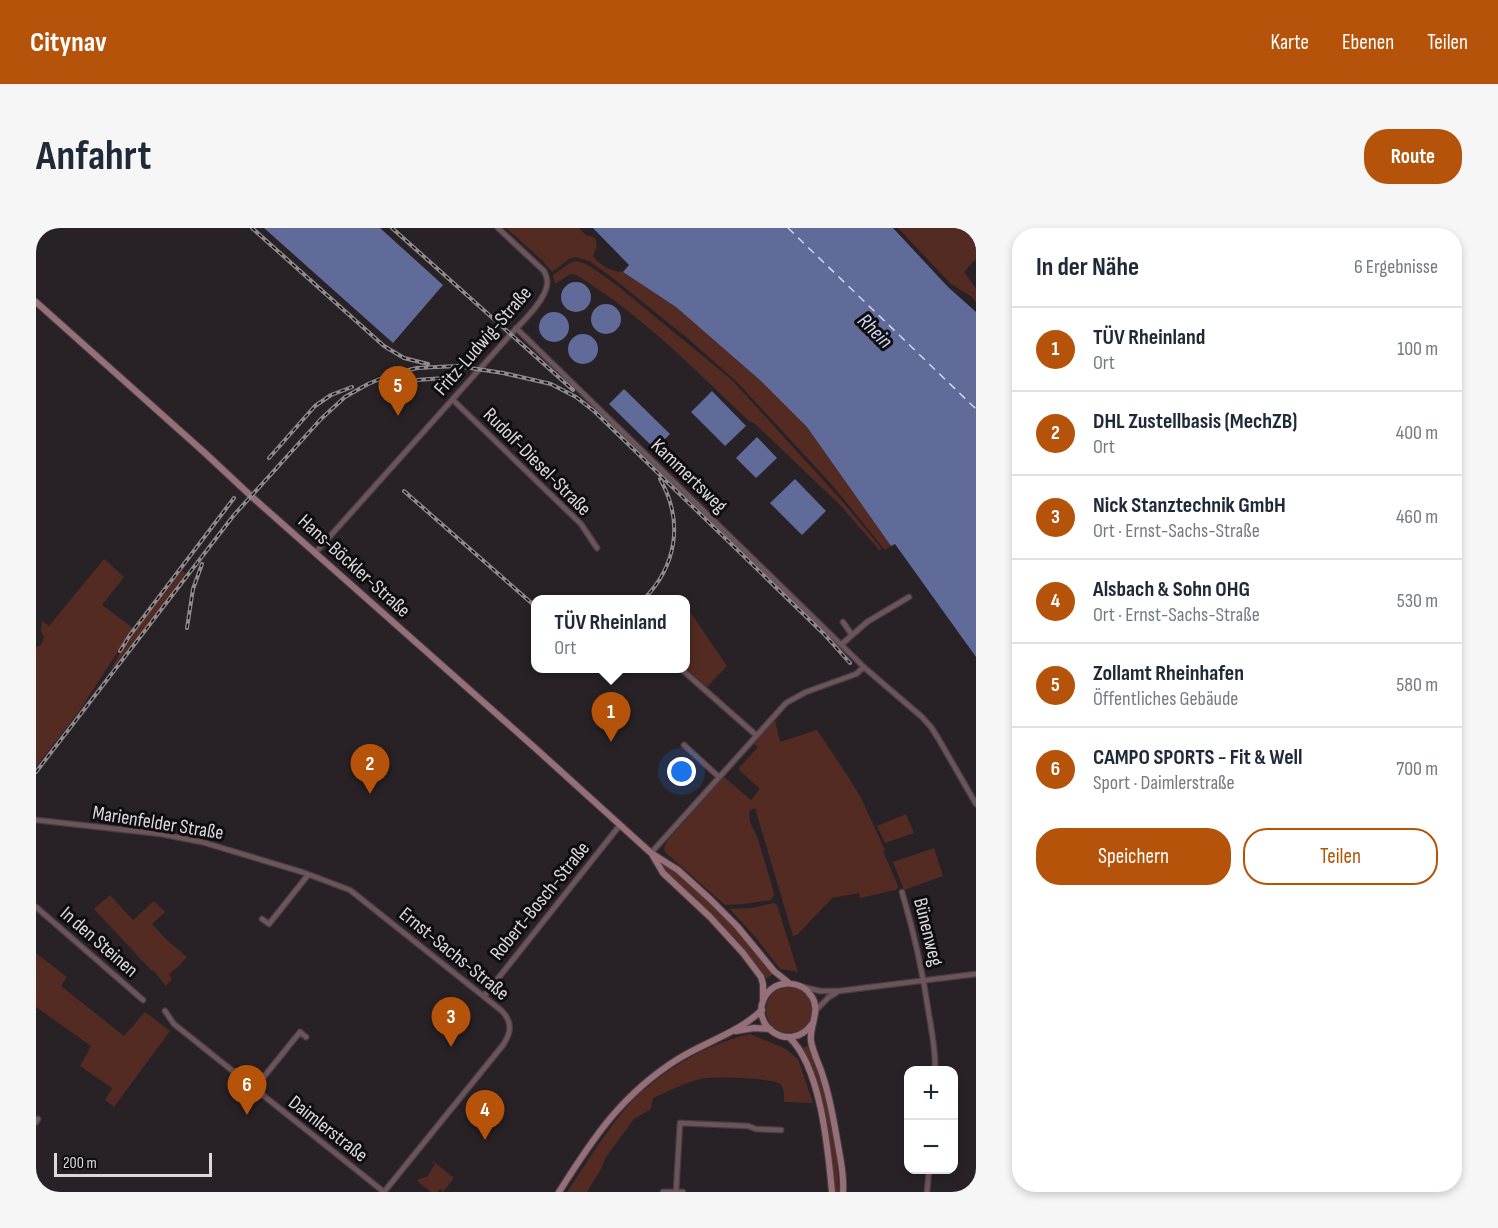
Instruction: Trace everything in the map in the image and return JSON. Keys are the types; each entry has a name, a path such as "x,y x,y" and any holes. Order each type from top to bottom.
{"main road":[{"name":"Hans-Böckler-Straße","path":"36,302 651,853 678,870 720,908 749,939 774,971 789,983"},
{"name":"Hans-Böckler-Straße","path":"651,853 663,873 726,933 761,977 762,1007"},
{"path":"559,1192 596,1135 631,1095 675,1061 748,1022 762,1007 767,994 772,989 789,983 802,987 812,997 816,1010 812,1024 812,1042 834,1115 843,1173 843,1192"},
{"path":"762,1007 764,1021 778,1035 789,1037 802,1034 812,1024"},
{"path":"729,1033 754,1028 770,1029"},
{"path":"789,1037 802,1054 812,1078 819,1104 832,1192"}],"street":[{"name":"Fritz-Ludwig-Straße","path":"315,553 542,298 547,276 539,265 498,228"},
{"name":"Kammertsweg","path":"516,328 864,667 932,727 976,804"},
{"name":"Rudolf-Diesel-Straße","path":"453,400 581,524 597,548"},
{"path":"842,644 867,622 909,597"},
{"path":"843,622 852,635"},
{"path":"651,853 786,703 807,692 856,674 864,667"},
{"path":"685,673 756,735"},
{"path":"684,745 719,777"},
{"name":"Marienfelder Straße","path":"36,820 161,834 202,842 350,890"},
{"name":"Robert-Bosch-Straße","path":"484,996 620,825"},
{"path":"269,924 308,875"},
{"name":"Ernst-Sachs-Straße","path":"350,890 484,996 506,1015 510,1027 507,1038 384,1192"},
{"name":"Bünenweg","path":"902,892 912,924 924,981 935,1050 935,1066"},
{"name":"In den Steinen","path":"36,908 143,1000"},
{"path":"262,919 275,929"},
{"path":"802,987 839,992 976,974"},
{"path":"816,1010 829,997 839,992"},
{"name":"Daimlerstraße","path":"165,1011 174,1024 384,1192"},
{"path":"254,1089 300,1032 306,1037"},
{"path":"676,1192 680,1123 781,1130"},
{"path":"927,1192 929,1174"},
{"path":"663,1192 683,1192"}],"shaded area":[{"path":"506,228 579,228 586,235 595,238 597,245 593,256 599,263 623,272 676,307 761,381 807,427 891,546 885,550 833,486 737,382 686,337 589,261 575,257 552,272"},
{"path":"898,228 970,228 976,238 976,259 964,272 976,288 976,302 951,284"},
{"path":"576,261 591,267 619,287 732,380 842,501 882,549 879,550 839,504 754,423 749,421 688,363 623,307 576,275 570,274 555,284 553,275"},
{"path":"104,559 124,577 102,605 133,628 80,710 36,767 36,647 41,645 44,637 41,631 42,621 49,626"},
{"path":"182,571 186,574 113,668 128,640"},
{"path":"690,612 727,666 707,687 690,672"},
{"path":"775,720 780,742 817,730 861,798 885,850 883,851 898,886 896,890 860,898 859,893 832,898 798,934 793,936 755,808 749,811 750,822 758,839 772,886 774,895 771,900 725,905 665,852 664,848 667,841 724,777 751,800 760,789 738,769 758,747 754,744"},
{"path":"906,814 914,833 885,843 877,826"},
{"path":"934,848 943,876 904,890 893,862"},
{"path":"665,864 718,910 773,974 765,980 667,874 661,867"},
{"path":"110,895 133,920 154,901 165,912 152,924 187,957 169,974 172,979 166,986 94,909"},
{"path":"774,903 777,905 798,972 780,969 730,909 751,908"},
{"path":"36,953 67,977 61,986 124,1036 145,1012 170,1031 114,1107 105,1100 112,1088 80,1066 91,1046 36,1007"},
{"path":"789,987 805,994 812,1010 805,1026 789,1033 773,1026 766,1010 773,994"},
{"path":"750,1034 786,1049 798,1059 813,1103 784,1102 782,1086 767,1080 717,1078 689,1082 653,1098 651,1109 634,1119 606,1157 587,1192 567,1192 605,1134 637,1096 660,1077 696,1054 722,1042"},
{"path":"810,1045 827,1097 836,1142 839,1192 834,1192 830,1160 808,1064 802,1048"},
{"path":"433,1161 454,1178 443,1192 440,1189 437,1192 431,1192 417,1181 427,1177 435,1164"}],"water":[{"path":"264,228 380,228 443,285 393,343"},
{"name":"Rhein","path":"593,228 893,228 948,287 976,312 976,657 895,544 891,546 807,427 761,381 676,307 623,272 629,265"},
{"path":"576,282 587,286 591,297 587,308 576,312 565,308 561,297 565,286"},
{"path":"606,304 617,308 621,319 617,330 606,334 595,330 591,319 595,308"},
{"path":"554,312 565,316 569,327 565,338 554,342 543,338 539,327 543,316"},
{"path":"583,334 594,338 598,349 594,360 583,364 572,360 568,349 572,338"},
{"path":"624,389 670,434 655,449 609,404"},
{"path":"712,391 746,426 725,446 691,412"},
{"path":"757,437 777,458 756,478 736,458"},
{"path":"795,479 826,511 802,535 770,503"}],"ferry route":[{"path":"788,228 976,409"}],"railway":[{"path":"252,228 384,346 404,358 428,364"},
{"path":"392,228 573,390"},
{"path":"36,772 234,515 321,419 345,397 368,384 392,374 417,368 457,366 503,373 551,384 576,397 594,411 824,634 850,663"},
{"path":"390,382 444,378"},
{"path":"269,458 315,406 331,395 352,387"},
{"path":"647,595 663,573 670,558 673,542 672,511 668,495 660,479"},
{"path":"404,491 531,603"},
{"path":"120,651 234,498"},
{"path":"187,628 193,589 202,564"}],"place":[{"name":"Zollamt Rheinhafen","path":"398,416"},
{"name":"TÜV Rheinland","path":"611,742"},
{"name":"DHL Zustellbasis (MechZB)","path":"370,794"},
{"name":"Nick Stanztechnik GmbH","path":"451,1047"},
{"name":"CAMPO SPORTS - Fit & Well","path":"247,1115"},
{"name":"Alsbach & Sohn OHG","path":"485,1140"}]}
